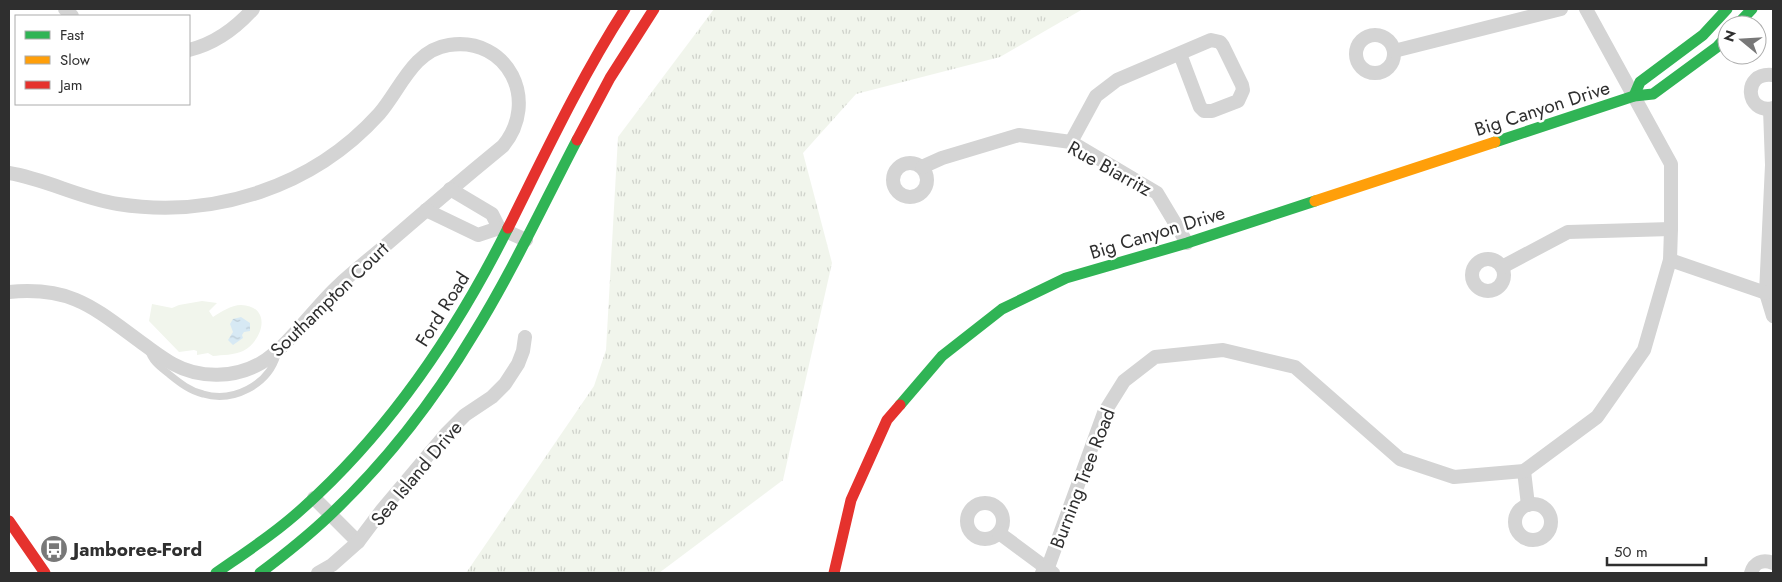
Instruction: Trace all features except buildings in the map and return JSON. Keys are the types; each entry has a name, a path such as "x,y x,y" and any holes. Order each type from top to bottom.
{"main road":[{"name":"Ford Road","path":"216,573 266,538 314,498 375,434 420,376 455,324 485,273 503,229 609,33 625,9"},
{"name":"Ford Road","path":"260,573 287,554 332,515 393,447 437,390 495,298 597,100 630,44 654,9"},
{"name":"Big Canyon Drive","path":"1634,96 1640,82 1704,35 1727,9"},
{"name":"Big Canyon Drive","path":"834,573 851,500 887,420 942,356 1002,308 1066,278 1187,243 1634,96 1654,94 1717,47"},
{"path":"9,521 45,573"}],"street":[{"path":"190,50 215,40 232,29 253,9"},
{"path":"1394,50 1561,9"},
{"path":"1528,505 1524,471 1597,417 1644,350 1670,260 1671,164 1586,9"},
{"path":"1071,142 1096,96 1105,87 1117,80 1211,40 1220,42 1224,46 1242,84 1243,90 1238,100 1212,111 1204,110 1200,107 1180,54"},
{"name":"Southampton Court","path":"9,173 24,176 87,197 117,204 178,208 223,202 281,185 308,171 346,146 384,108 410,69 426,54 446,45 459,44 483,48 494,55 509,70 518,87 519,116 515,128 503,146 338,286 278,350 261,363 244,371 225,374 192,372 174,365 97,310 81,301 46,291 9,292"},
{"path":"1773,75 1766,74 1760,76 1751,87 1751,94 1757,105 1763,108 1772,108 1772,165 1766,293 1773,316"},
{"name":"Rue Biarritz","path":"922,167 942,158 1019,135 1071,142 1157,193 1187,243"},
{"path":"450,190 492,214 503,229 526,240"},
{"path":"426,210 478,235 503,229"},
{"path":"1502,266 1568,232 1671,229"},
{"path":"1670,260 1766,293"},
{"name":"Sea Island Drive","path":"318,573 332,565 358,542 382,510 446,434 465,415 492,397 505,384 518,364 523,351 525,337"},
{"name":"Burning Tree Road","path":"1048,572 1104,413 1124,381 1155,357 1223,350 1295,367 1400,460 1454,477 1524,471"},
{"name":"Sea Island Drive","path":"314,498 358,542"},
{"path":"999,533 1048,572"},
{"path":"1751,573 1756,564 1761,561 1773,563"}],"lane":[{"path":"148,347 151,358 189,389 204,395 218,397 239,394 256,386 272,368 278,350"}],"green space":[{"path":"714,9 1083,9 1000,57 856,94 803,153 832,263 783,480 659,573 466,573 594,386 606,350 618,137"},
{"path":"202,301 217,303 209,311 213,317 237,305 251,307 257,311 261,317 262,324 256,339 243,351 232,354 213,356 208,353 197,355 197,351 194,350 179,352 149,321 152,304 172,308"}],"water":[{"path":"241,317 250,323 250,331 244,332 243,338 233,345 228,340 233,332 230,324 233,319"}],"traffic: fast":[{"path":"1634,96 1640,82 1703,35 1727,9"},
{"path":"1746,15 1752,9"},
{"path":"1495,142 1634,96 1653,94 1717,47"},
{"path":"260,573 313,530 351,495 390,452 425,407 458,359 487,311 514,263 577,140"},
{"path":"900,405 942,356 1002,309 1066,278 1187,243 1315,201"},
{"path":"216,573 261,542 294,516 336,477 393,412 444,341 488,267 508,228"}],"traffic: slow":[{"path":"1315,201 1495,142"}],"traffic: jam":[{"path":"508,228 578,90 625,9"},
{"path":"577,140 610,78 654,9"},
{"path":"834,573 851,500 887,420 900,405"},
{"path":"9,521 45,573"}],"place":[{"name":"Jamboree-Ford","path":"54,549"}]}
